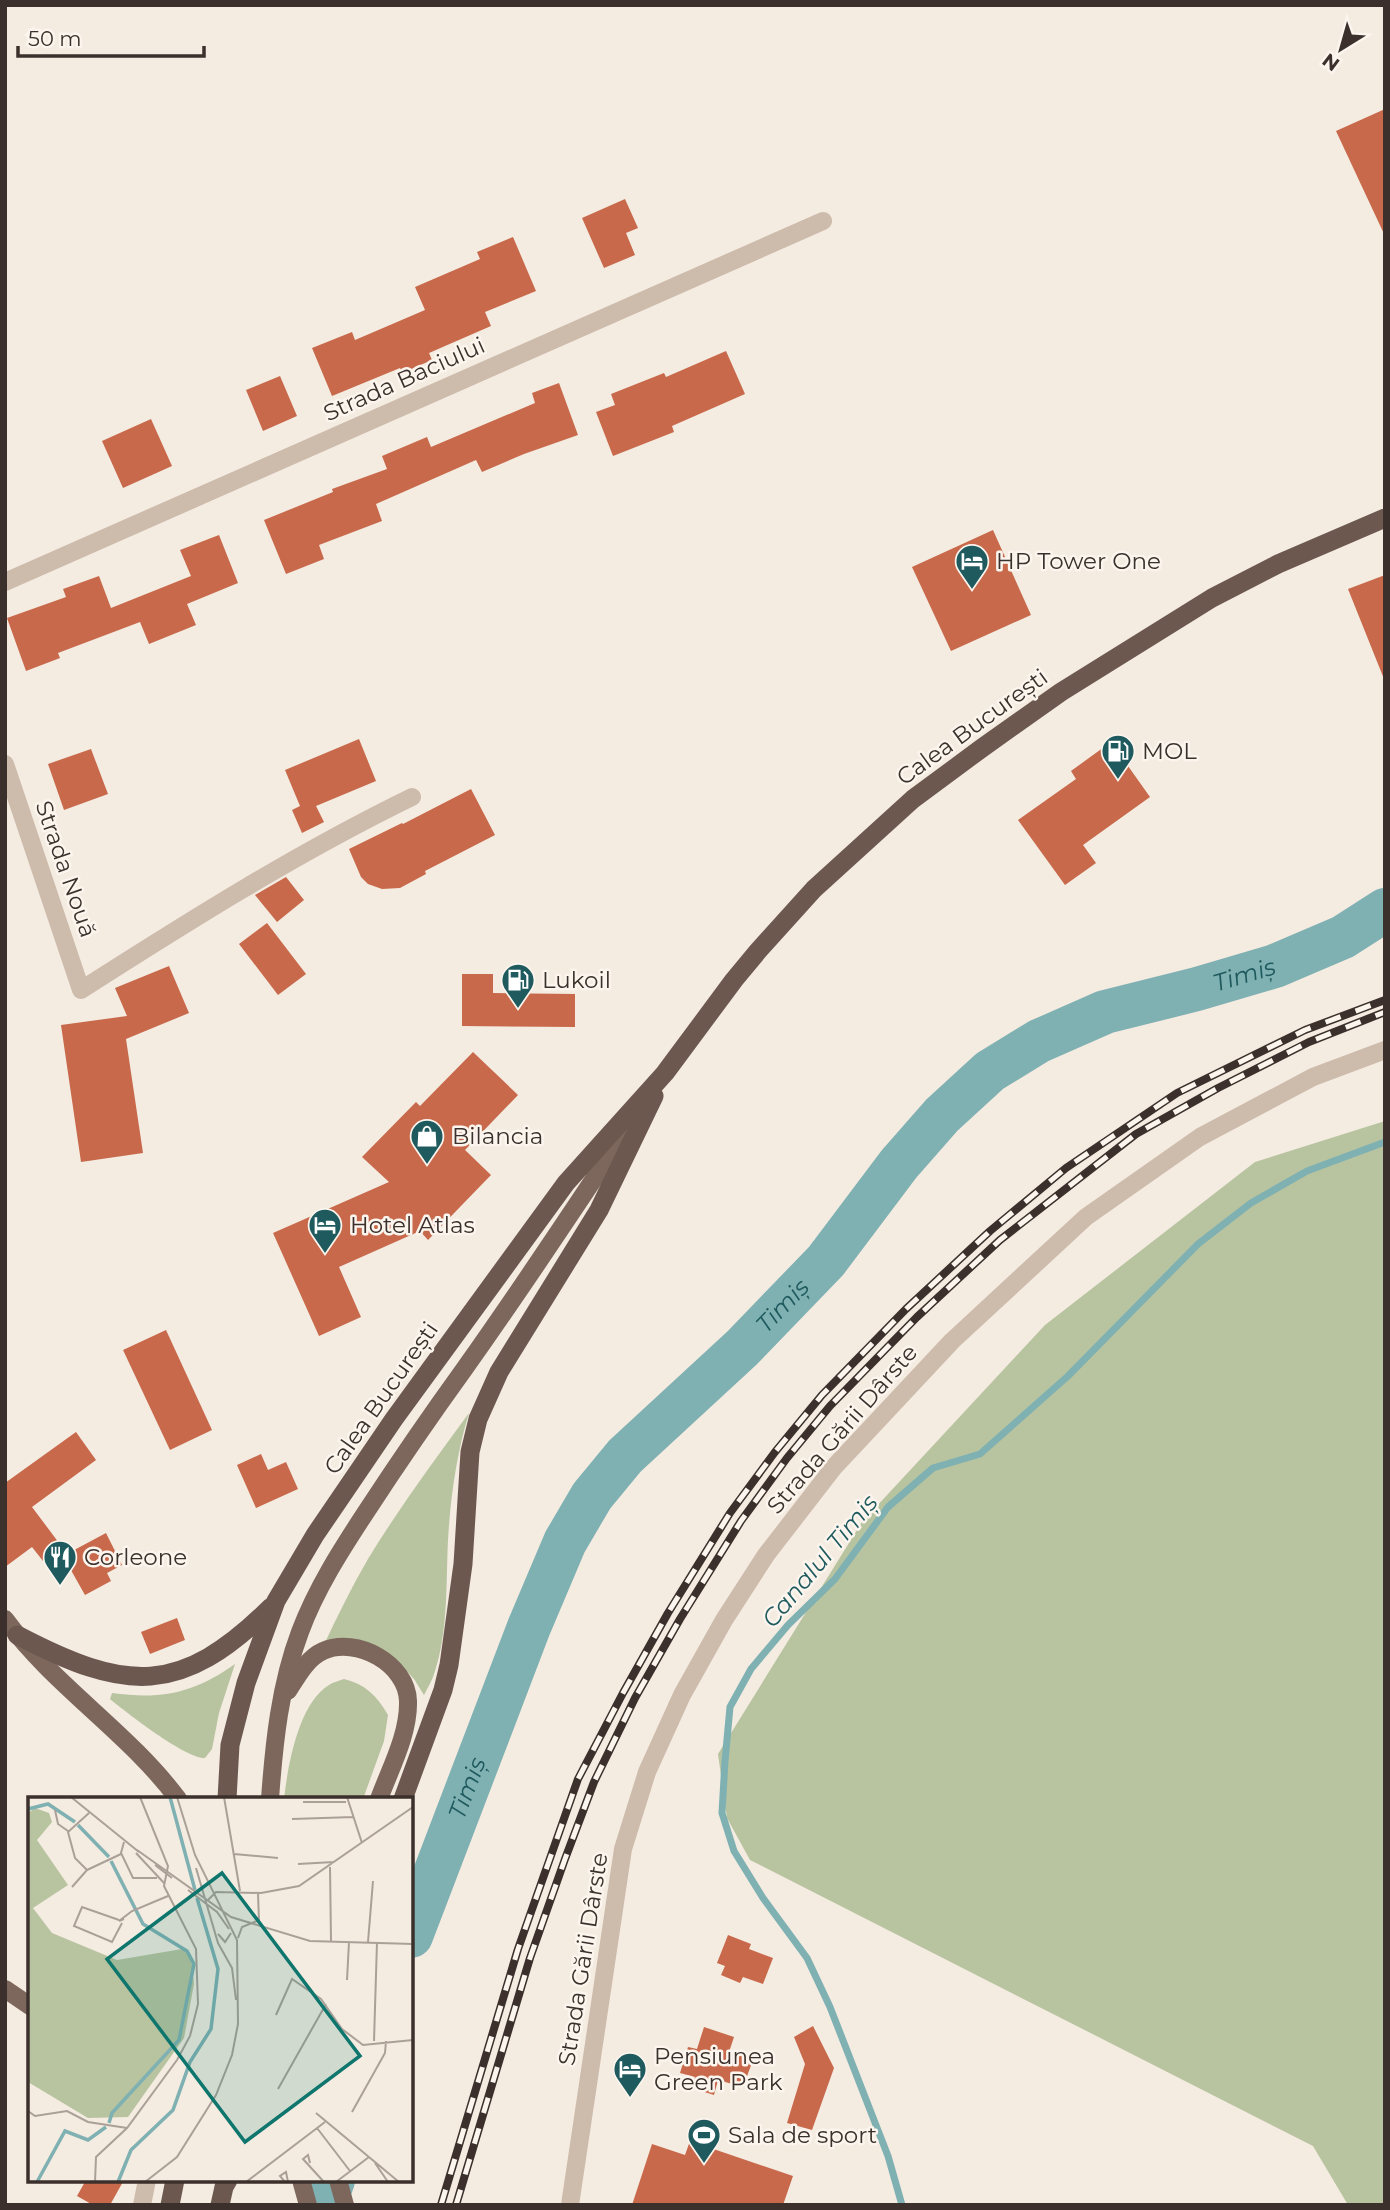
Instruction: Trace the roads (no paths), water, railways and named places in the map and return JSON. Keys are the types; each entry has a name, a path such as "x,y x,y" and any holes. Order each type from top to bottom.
{"highway":[{"name":"Calea București","path":"227,1797 230,1745 246,1683 276,1601 315,1535 394,1419 566,1183 665,1073 733,980 814,889 914,799 1061,692 1212,598 1278,564 1385,517"},
{"path":"404,1797 443,1690 449,1665 463,1564 469,1466 478,1419 499,1372 599,1210 665,1073"},
{"path":"11,1627 53,1654 104,1673 132,1677 167,1675 196,1665 226,1646 276,1601"},
{"path":"170,2205 175,2182"}],"main road":[{"name":"Calea București","path":"270,1797 273,1751 282,1699 300,1633 315,1597 403,1455 499,1320 665,1073"},
{"path":"11,1627 43,1665 151,1767 176,1797"},
{"path":"282,1699 304,1666 323,1651 347,1647 365,1651 395,1668 405,1684 408,1700 398,1748 380,1797"},
{"path":"5,1989 28,2005"},
{"path":"302,2182 308,2205"},
{"path":"339,2182 345,2205"}],"street":[{"name":"Strada Baciului","path":"5,582 823,221"},
{"name":"Strada Nouă","path":"5,764 81,990 300,855 412,797"},
{"name":"Strada Gării Dârste","path":"570,2205 623,1849 648,1772 682,1695 724,1620 766,1555 834,1467 952,1341 1086,1217 1200,1137 1313,1077 1385,1050"},
{"path":"142,2205 147,2182"}],"waterway":[{"name":"Timiș","path":"413,1931 529,1627 565,1542 592,1496 625,1456 742,1348 826,1261 899,1164 942,1115 990,1071 1039,1041 1105,1012 1275,966 1343,937 1385,910"},
{"name":"Canalul Timiș","path":"902,2205 888,2156 830,2007 807,1958 763,1898 734,1851 722,1813 730,1707 751,1669 788,1625 835,1579 888,1507 933,1468 980,1454 1068,1376 1198,1244 1251,1203 1307,1171 1385,1142"},
{"name":"Timiș","path":"324,2205 332,2182"}],"railway":[{"path":"441,2205 518,1949 578,1779 668,1613 730,1513 775,1452 822,1395 906,1309 990,1231 1066,1168 1177,1093 1305,1030 1385,1000"},
{"path":"456,2205 530,1958 594,1782 635,1698 680,1619 741,1521 787,1458 830,1406 917,1317 1000,1240 1136,1134 1218,1088 1309,1042 1385,1012"}],"place":[{"name":"HP Tower One","path":"972,591"},
{"name":"MOL","path":"1118,781"},
{"name":"Lukoil","path":"518,1010"},
{"name":"Bilancia","path":"427,1166"},
{"name":"Hotel Atlas","path":"325,1255"},
{"name":"Corleone","path":"60,1587"},
{"name":"Pensiunea Green Park","path":"630,2099"},
{"name":"Sala de sport","path":"704,2165"}]}
